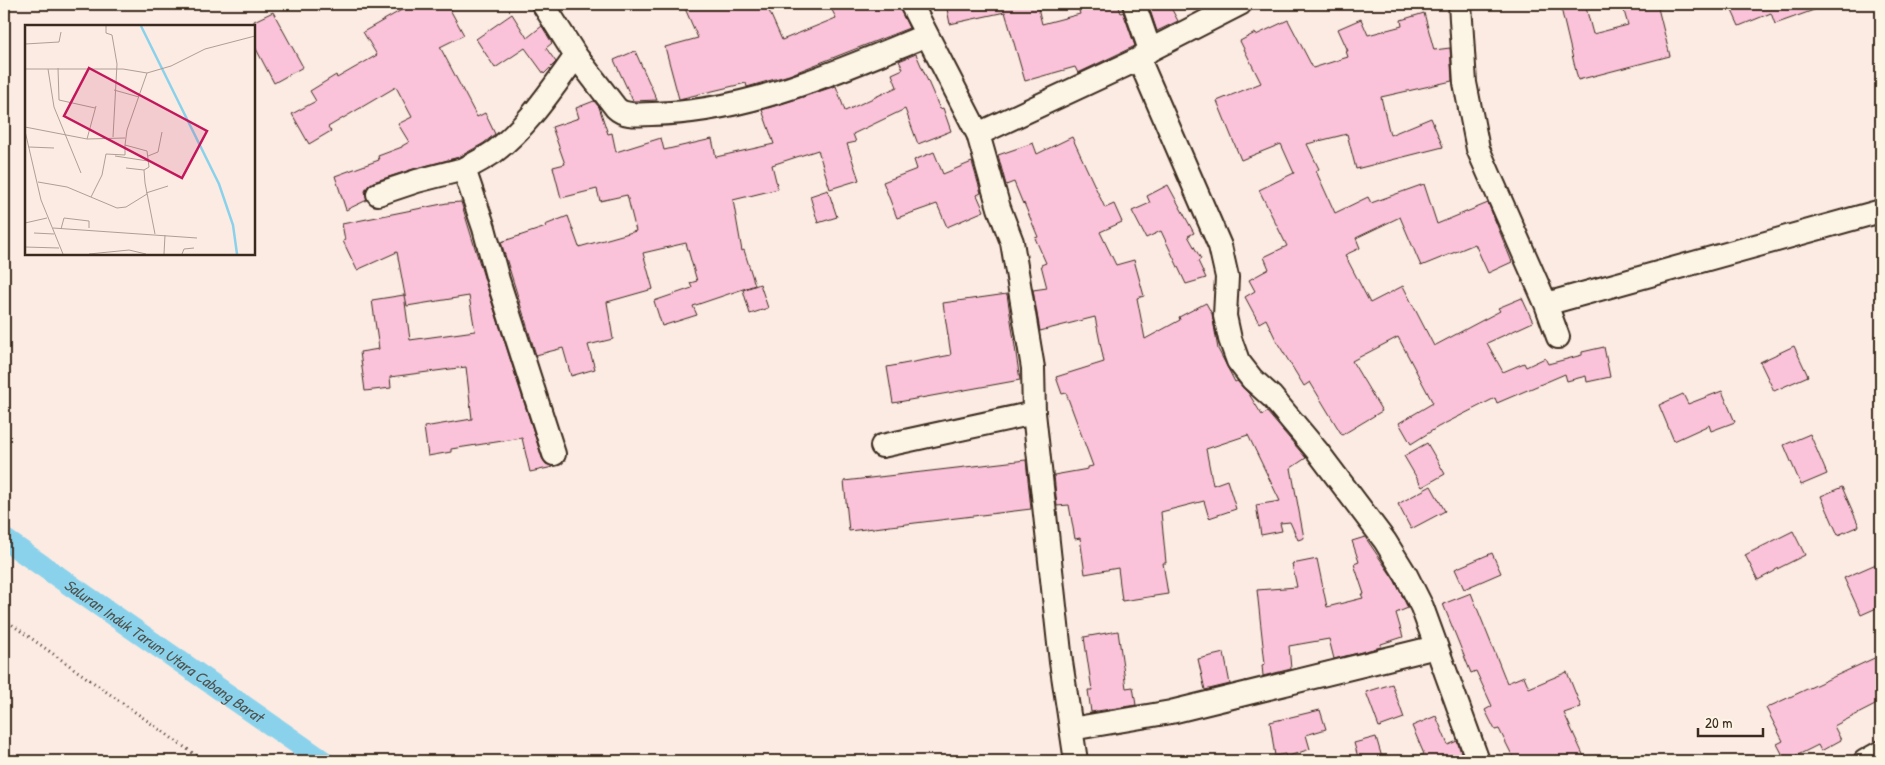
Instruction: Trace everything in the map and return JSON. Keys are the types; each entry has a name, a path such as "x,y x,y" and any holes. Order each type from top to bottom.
{"street":[{"path":"543,4 576,56 619,112 630,114 682,113 734,104 790,90 927,35"},
{"path":"911,4 978,134 999,208 1012,242 1033,368 1034,413 1061,662 1076,761"},
{"path":"1134,4 1145,55 1220,246 1228,277 1226,316 1230,339 1238,362 1252,379 1272,397 1318,452 1385,541 1406,575 1422,608 1478,761"},
{"path":"978,134 1145,55 1240,4"},
{"path":"1460,4 1465,83 1478,149 1546,304 1558,337"},
{"path":"378,194 417,181 464,169 493,152 508,139 544,100 576,56"},
{"path":"464,169 554,454"},
{"path":"1546,304 1881,211"},
{"path":"882,446 1034,413"},
{"path":"1071,729 1171,712 1436,647"},
{"path":"1865,761 1881,752"}],"path":[{"path":"4,619 204,761"}],"building":[{"path":"412,4 447,4 464,35 440,47 477,117 485,113 495,134 484,143 459,157 373,182 365,191 367,200 346,210 335,176 379,160 378,156 402,147 409,142 398,124 412,117 396,87 328,127 331,131 309,144 292,114 316,101 310,91 336,75 337,78 377,55 363,32"},
{"path":"683,4 766,4 782,40 836,18 829,4 898,4 909,28 789,75 747,87 746,83 679,99 665,47 698,38"},
{"path":"946,4 1037,4 1042,24 1080,14 1077,4 1118,4 1121,13 1123,12 1135,46 1078,73 1075,67 1025,81 1005,12 950,24"},
{"path":"1163,4 1169,4 1178,21 1157,31 1150,10"},
{"path":"1560,4 1585,4 1593,34 1628,25 1622,4 1657,4 1670,56 1578,80"},
{"path":"1729,4 1824,4 1825,6 1775,24 1771,13 1739,26"},
{"path":"273,12 303,67 274,83 255,47 254,21"},
{"path":"1424,13 1434,50 1450,48 1452,81 1381,97 1390,135 1431,118 1443,147 1356,169 1347,134 1307,144 1319,169 1316,171 1335,213 1368,197 1371,203 1424,184 1437,224 1488,203 1512,262 1488,273 1475,244 1421,266 1400,217 1356,238 1360,248 1345,255 1370,303 1403,286 1434,346 1500,311 1498,308 1522,298 1533,322 1487,343 1503,372 1524,363 1526,367 1545,358 1548,364 1582,355 1582,352 1604,347 1610,377 1587,382 1586,376 1567,381 1565,374 1497,403 1495,398 1438,427 1411,444 1399,423 1433,403 1398,337 1352,361 1382,411 1342,435 1310,382 1304,386 1277,342 1266,319 1259,323 1245,297 1255,291 1249,280 1269,269 1264,257 1287,246 1259,190 1294,173 1281,144 1241,160 1217,101 1261,83 1240,41 1255,33 1256,35 1288,20 1313,68 1348,57 1346,51 1348,51 1338,29 1361,19 1368,35 1402,26 1401,20"},
{"path":"512,14 527,38 542,26 552,43 546,48 556,62 544,74 525,48 495,68 476,39"},
{"path":"635,51 657,100 633,101 614,60"},
{"path":"916,54 940,109 943,108 951,131 918,144 905,109 853,134 856,142 847,144 859,180 830,189 818,150 772,165 778,189 733,200 742,251 744,250 755,285 693,306 697,315 662,326 654,301 692,288 690,283 697,281 686,243 643,253 653,289 607,302 613,339 588,345 595,369 571,376 563,348 536,355 501,242 546,227 545,225 568,216 579,247 636,231 627,195 600,201 597,189 561,198 553,167 565,164 552,127 579,118 576,108 594,101 599,107 608,134 612,133 616,152 661,138 664,150 712,139 716,157 774,144 762,110 836,86 845,111 897,87 892,74 903,69 899,61"},
{"path":"1072,137 1105,208 1114,204 1122,222 1100,232 1116,265 1134,260 1144,296 1137,298 1145,339 1180,320 1179,317 1206,303 1212,314 1218,349 1235,382 1237,381 1249,394 1262,415 1267,412 1306,458 1291,468 1304,538 1298,540 1290,522 1280,523 1282,531 1261,535 1256,505 1280,501 1248,435 1206,449 1213,485 1227,480 1236,509 1209,518 1204,501 1161,512 1166,563 1163,563 1168,594 1122,601 1118,568 1085,574 1080,538 1075,539 1069,505 1057,506 1054,475 1088,469 1088,467 1093,466 1066,393 1062,394 1056,377 1104,362 1095,317 1040,331 1033,290 1047,288 1041,265 1046,263 1035,238 1038,237 1014,182 1006,185 998,155 1033,143 1037,154"},
{"path":"934,152 943,174 972,162 981,193 977,195 984,211 947,227 937,204 897,218 883,182 917,169 914,160"},
{"path":"1168,185 1194,233 1188,236 1201,259 1198,261 1206,278 1186,284 1161,231 1146,238 1132,211 1150,203 1147,196"},
{"path":"828,190 837,217 818,223 810,196"},
{"path":"461,202 542,458 546,464 553,467 530,472 522,438 451,449 451,452 428,456 424,427 472,419 466,367 390,377 391,388 365,391 360,352 379,349 372,300 404,295 410,340 475,331 469,296 407,306 397,252 357,270 343,241 345,240 342,224 447,203"},
{"path":"760,284 768,308 750,314 743,290"},
{"path":"1007,294 1020,380 893,403 887,367 951,355 943,303"},
{"path":"1794,346 1808,376 1774,391 1760,362"},
{"path":"1722,391 1735,422 1711,431 1709,425 1674,441 1659,405 1683,394 1688,404"},
{"path":"1810,434 1827,474 1801,485 1784,445"},
{"path":"1427,443 1445,474 1422,487 1404,456"},
{"path":"1026,460 1031,509 849,531 844,481"},
{"path":"1431,486 1445,511 1411,529 1398,504"},
{"path":"1842,487 1859,526 1838,535 1821,496"},
{"path":"1793,531 1805,555 1758,580 1745,555"},
{"path":"1365,537 1395,581 1408,608 1396,613 1403,637 1381,644 1381,647 1334,659 1329,639 1289,646 1291,669 1263,676 1262,665 1265,664 1257,590 1297,587 1292,564 1317,559 1327,607 1363,598 1361,594 1364,594 1354,564 1359,562 1352,541"},
{"path":"1492,553 1501,573 1464,589 1455,569"},
{"path":"1876,564 1881,576 1881,606 1861,615 1844,578"},
{"path":"1471,593 1507,683 1524,676 1529,688 1567,672 1581,707 1564,713 1586,761 1515,761 1499,729 1495,730 1485,710 1492,706 1476,671 1471,673 1443,604"},
{"path":"1118,631 1126,688 1133,687 1136,705 1091,712 1088,690 1092,690 1084,637"},
{"path":"1224,653 1230,684 1205,690 1198,659"},
{"path":"1881,655 1881,702 1834,726 1841,740 1821,751 1818,745 1786,761 1777,744 1783,741 1766,708"},
{"path":"1392,684 1404,718 1379,727 1366,692"},
{"path":"1320,710 1326,729 1306,735 1310,749 1286,757 1285,754 1275,756 1270,722"},
{"path":"1436,716 1448,745 1457,741 1464,761 1409,761 1424,754 1412,726"},
{"path":"1376,737 1383,761 1359,761 1354,743"}],"waterway":[{"name":"Saluran Induk Tarum Utara Cabang Barat","path":"4,539 323,761"}]}
